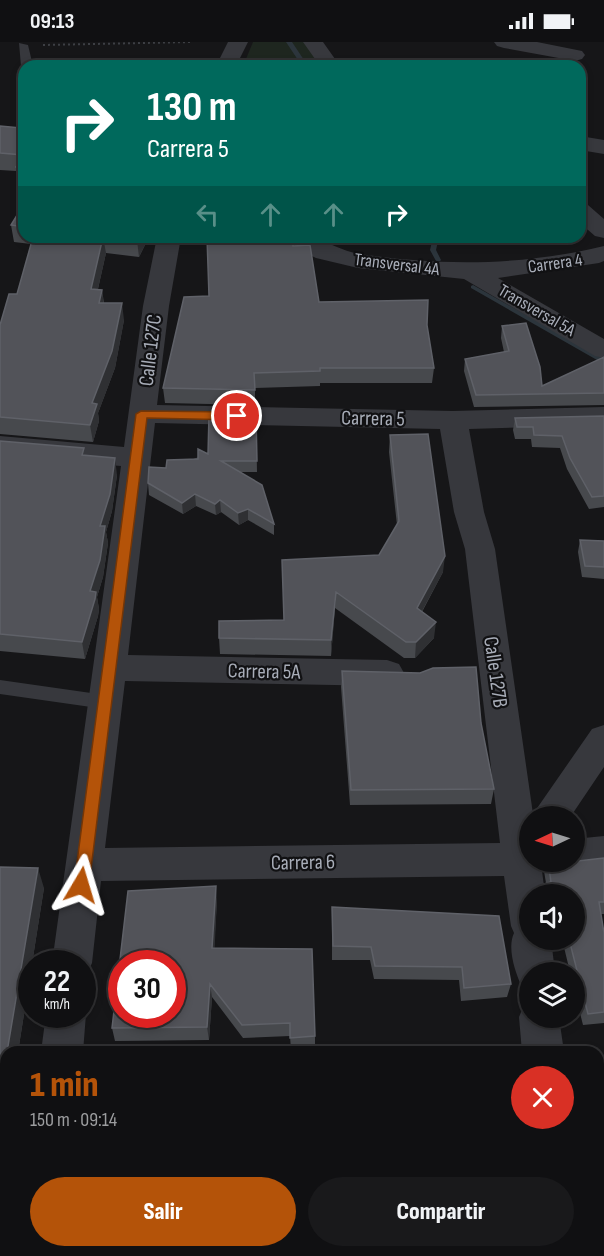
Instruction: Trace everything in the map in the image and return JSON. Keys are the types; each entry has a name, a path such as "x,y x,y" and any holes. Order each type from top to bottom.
{"street":[{"path":"229,60 238,42"},
{"path":"313,42 326,60"},
{"path":"504,42 575,55"},
{"path":"586,144 604,147"},
{"path":"586,199 604,204"},
{"path":"586,215 604,231"},
{"name":"Calle 127C","path":"74,950 141,414 156,306 168,243"},
{"name":"Transversal 4A","path":"304,243 325,253 358,261 470,272"},
{"name":"Carrera 4","path":"470,272 578,260 604,253"},
{"name":"Transversal 5A","path":"470,272 604,350"},
{"name":"Carrera 5","path":"141,414 453,420 604,416"},
{"name":"Calle 127B","path":"453,420 470,512 480,549 519,806"},
{"path":"0,446 136,458"},
{"name":"Carrera 5A","path":"110,668 418,673"},
{"path":"558,806 604,739"},
{"path":"585,854 604,852"},
{"name":"Carrera 6","path":"84,865 519,856"},
{"path":"63,1046 65,1028"},
{"path":"540,1028 542,1046"}],"lane":[{"path":"23,45 26,60"},
{"path":"0,687 105,702"}],"path":[{"path":"23,45 192,42"}],"shaded area":[{"path":"253,42 305,42 318,60 246,60"}],"building":[{"path":"0,126 18,128 18,155 0,153"},
{"path":"18,214 18,226 11,225"},
{"path":"31,243 102,243 91,289 102,290 99,303 122,303 112,351 92,403 97,404 90,425 0,417 0,325 9,294 17,294"},
{"path":"207,243 310,245 319,302 428,300 427,325 434,368 320,368 320,371 254,373 255,390 163,388 184,297 209,296"},
{"path":"526,323 540,367 542,386 604,357 604,393 476,395 465,359 509,351 502,326"},
{"path":"209,415 256,416 257,461 221,461 262,485 274,524 248,509 238,513 220,500 215,504 195,494 182,503 148,483 149,467 166,468 167,460 198,459 198,449 208,454"},
{"path":"604,416 604,496 592,497 570,458 562,436 534,435 533,427 517,427 515,418"},
{"path":"428,434 445,556 417,608 436,622 416,642 406,642 336,592 331,640 219,638 219,621 284,620 282,560 379,555 399,521 390,435"},
{"path":"0,441 84,448 82,455 115,458 110,494 100,526 105,526 100,560 90,591 96,592 95,599 82,642 0,634"},
{"path":"580,540 604,541 604,567 585,566"},
{"path":"476,667 481,723 494,789 351,790 342,671 420,673 433,668"},
{"path":"604,858 604,902 599,902 604,933 604,1012 588,1014 585,1002 585,962 575,962 572,950 585,950 585,884 544,884 551,882 550,872 585,872 585,860"},
{"path":"0,867 38,868 24,950 18,950 18,987 8,1046 0,1046"},
{"path":"216,886 212,948 312,949 315,1036 290,1038 290,1023 242,1025 210,984 207,1027 186,1027 186,950 121,950 128,891"},
{"path":"332,907 499,916 511,984 464,988 462,967 375,966 371,947 333,946"}],"waterway":[{"path":"289,42 301,60"},
{"path":"435,243 433,250 438,260"},
{"path":"473,287 604,362"}],"route":[{"path":"81,885 141,414 237,416"}]}
